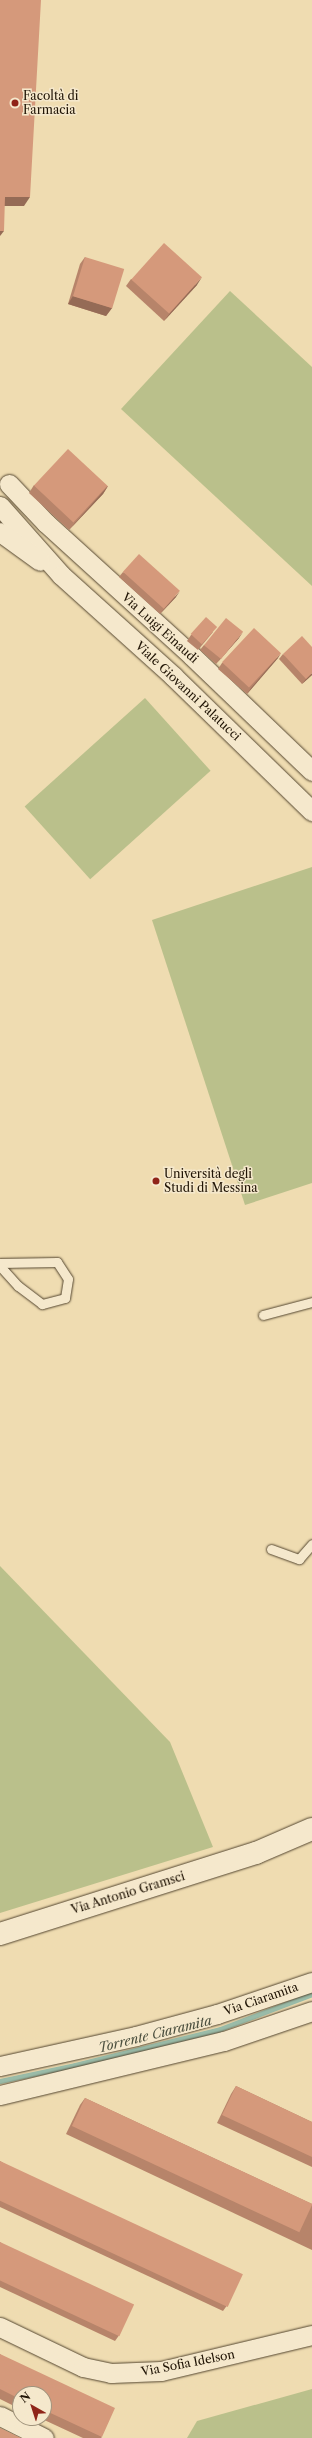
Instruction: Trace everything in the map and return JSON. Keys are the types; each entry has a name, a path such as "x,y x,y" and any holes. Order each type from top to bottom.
{"main road":[{"name":"Via Antonio Gramsci","path":"0,1934 256,1853 291,1840 312,1829"}],"street":[{"name":"Via Luigi Einaudi","path":"9,484 46,523 192,656 312,771"},
{"path":"0,506 61,575"},
{"path":"0,532 61,575"},
{"name":"Viale Giovanni Palatucci","path":"61,575 174,676 312,811"},
{"name":"Via Ciaramita","path":"0,2066 136,2036 218,2014 312,1982"},
{"path":"0,2095 224,2041 312,2011"},
{"name":"Via Sofia Idelson","path":"0,2326 83,2367 111,2373 161,2371 312,2335"},
{"path":"0,2416 44,2438"}],"lane":[{"path":"0,1263 57,1262 68,1279 65,1298 42,1304 18,1286 0,1266"},
{"path":"263,1315 312,1302"},
{"path":"271,1549 299,1559 312,1544"}],"green space":[{"path":"230,291 312,367 312,586 121,409"},
{"path":"145,698 211,771 90,879 25,806"},
{"path":"312,867 312,1183 245,1205 152,920"},
{"path":"0,1566 170,1742 213,1847 0,1913"},
{"path":"312,2389 312,2438 187,2438 197,2421"}],"building":[{"name":"Facoltà di Farmacia","path":"0,0 41,0 30,197 5,197 4,231 0,231"},
{"path":"164,243 202,277 169,314 131,279"},
{"path":"85,257 124,269 112,308 73,296"},
{"path":"68,449 107,486 73,522 34,486"},
{"path":"139,554 180,591 164,609 123,572"},
{"path":"206,617 217,627 202,644 191,634"},
{"path":"226,618 243,632 221,659 204,645"},
{"path":"254,628 281,653 249,688 222,662"},
{"path":"302,636 312,647 312,673 306,679 283,654"},
{"path":"236,2086 312,2122 312,2157 222,2115"},
{"path":"85,2098 312,2204 299,2232 72,2126"},
{"path":"0,2161 243,2274 228,2307 0,2201"},
{"path":"0,2242 134,2305 119,2336 0,2281"},
{"path":"0,2354 115,2408 102,2437 52,2414 52,2386 12,2386 12,2395 0,2389"},
{"path":"0,2428 21,2438 0,2438"}],"waterway":[{"name":"Torrente Ciaramita","path":"0,2081 75,2065 220,2029 312,1994"}],"place":[{"name":"Facoltà di Farmacia","path":"15,103"},
{"name":"Università degli Studi di Messina","path":"156,1181"}]}
